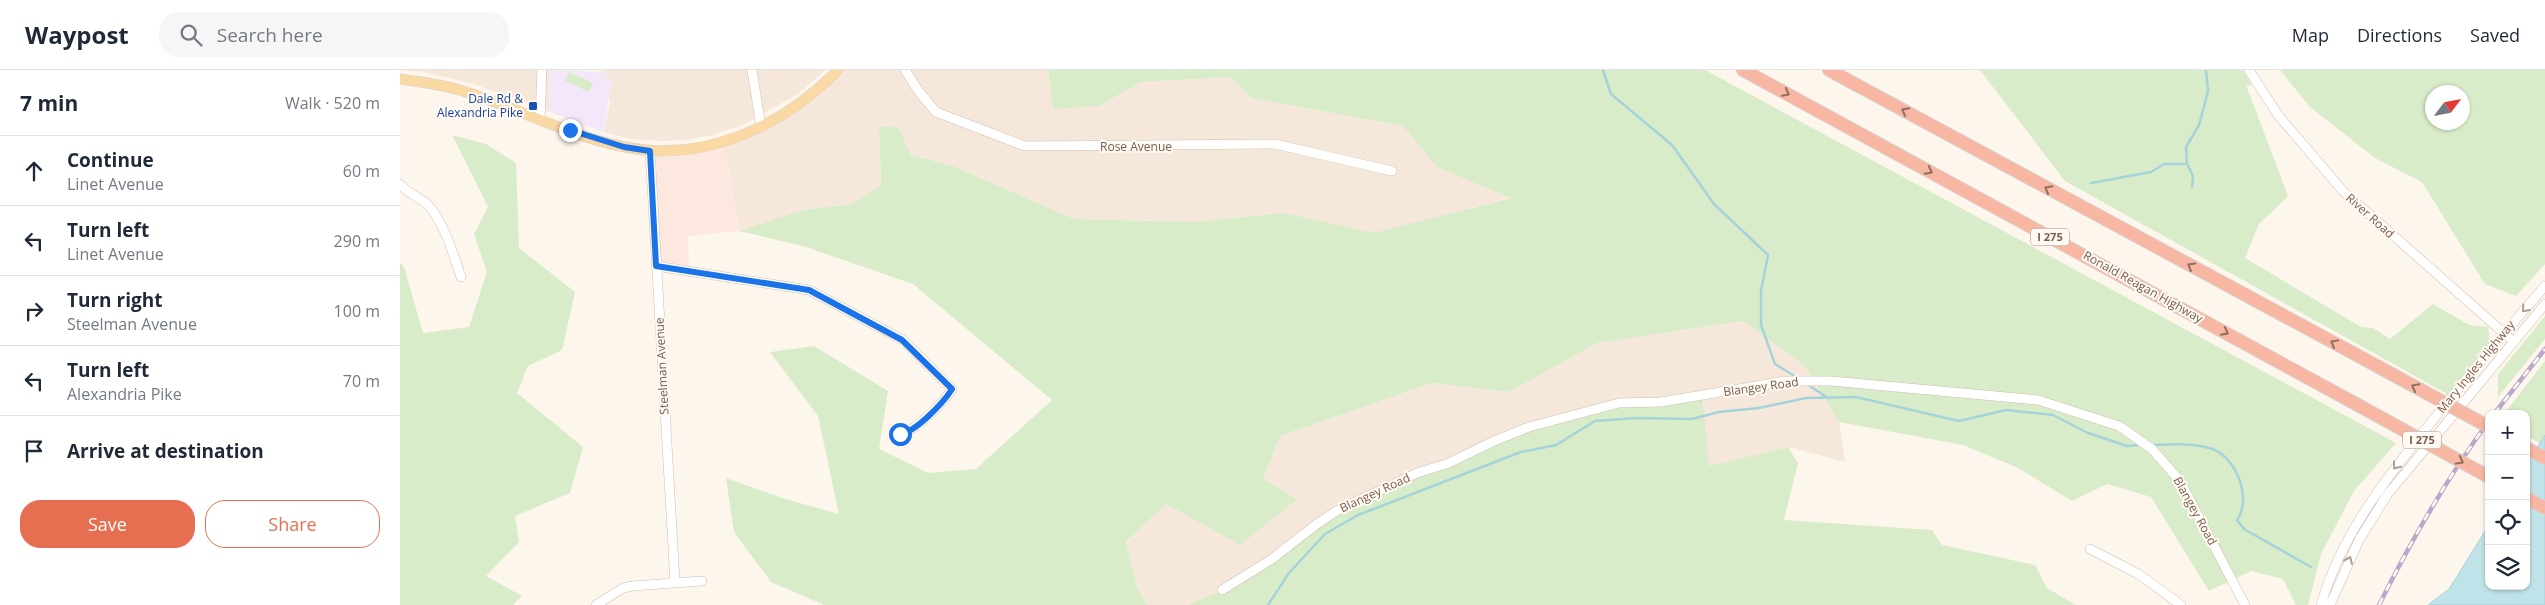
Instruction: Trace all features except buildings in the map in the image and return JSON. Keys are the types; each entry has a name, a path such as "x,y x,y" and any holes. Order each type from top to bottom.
{"highway":[{"name":"Ronald Reagan Highway","path":"1743,70 2485,475"},
{"path":"1829,70 2485,425"},
{"path":"2530,450 2545,458"},
{"path":"2530,500 2545,508"}],"main road":[{"path":"400,79 455,88 593,138 650,151 699,148 747,134 802,102 838,70"}],"street":[{"path":"540,119 542,70"},
{"path":"752,70 761,127"},
{"name":"Rose Avenue","path":"905,70 920,93 936,112 1025,146 1275,144 1392,172"},
{"name":"River Road","path":"2249,70 2278,115 2343,191 2514,342"},
{"name":"Steelman Avenue","path":"650,151 675,582"},
{"path":"400,184 404,190 429,207 447,239 461,277"},
{"path":"656,266 809,290 902,340 952,389 915,428 907,433 900,434"},
{"name":"Mary Ingles Highway","path":"2321,605 2332,570 2364,510 2401,460 2504,332 2545,286"},
{"name":"Mary Ingles Highway","path":"2330,605 2359,540 2386,495 2545,304"},
{"name":"Blangey Road","path":"1222,590 1272,559 1316,524 1338,510 1417,474 1450,463 1494,441 1530,428 1609,405 1637,401 1661,402 1802,381 2023,398 2076,410 2120,426 2152,449 2180,481 2245,605"},
{"path":"2090,550 2140,575 2181,605"},
{"path":"596,605 622,588 702,581"}],"shaded area":[{"path":"400,70 549,70 550,112 474,84 424,72"},
{"path":"549,70 604,72 611,81 604,132 550,112"},
{"path":"601,70 825,70 798,94 743,125 713,135 685,140 663,141 631,139 604,132 610,102"},
{"path":"838,70 1048,70 1053,108 1099,106 1141,82 1230,77 1251,98 1403,126 1437,167 1512,197 1373,234 1284,213 1194,222 1074,219 953,166 911,155 898,126 879,128 881,185 853,204 803,210 739,231 724,142 773,121"},
{"path":"724,142 739,231 688,236 689,270 656,266 650,151"},
{"path":"1744,321 1804,365 1839,422 1845,462 1788,447 1222,590 1188,605 1147,605 1137,587 1126,543 1166,503 1297,499 1263,479 1280,436 1432,383 1509,392 1597,343"}],"green space":[{"path":"1048,70 1705,70 2396,443 2354,491 2321,554 2308,605 2296,605 2283,579 2251,571 2209,591 2151,497 2107,484 2072,501 2018,468 1963,445 1839,422 1804,365 1743,321 1597,343 1509,392 1432,383 1280,436 1263,479 1297,499 1240,545 1166,504 1126,542 1137,587 1147,605 824,605 771,582 734,532 726,478 782,498 839,514 818,416 770,352 814,346 888,391 879,449 928,473 976,469 1052,400 913,284 803,246 739,231 803,210 853,204 881,185 879,127 898,126 911,155 953,166 1074,219 1194,222 1284,213 1373,233 1511,198 1437,167 1403,126 1251,98 1230,77 1141,82 1099,106 1053,109"},
{"path":"1980,70 2243,70 2252,86 2246,85 2288,196 2259,224 2245,258 2361,327 2373,328 2390,339 2433,304 2469,325 2488,327 2490,343 2449,395 2065,181"},
{"path":"2280,70 2545,70 2545,264 2516,296 2485,284 2422,182 2375,158 2310,107"},
{"path":"569,72 593,83 589,92 565,81"},
{"path":"452,135 486,144 516,163 519,248 575,292 562,350 528,366 517,393 583,447 570,493 515,516 519,542 486,576 522,596 513,605 400,605 400,263 404,267 423,333 469,327 487,272 474,234 488,207"},
{"path":"2545,316 2545,339 2498,397 2498,374"},
{"path":"2545,361 2545,435 2540,443 2530,438 2530,410 2507,410"},
{"path":"1702,396 1709,466 1788,447 1798,463 1784,520 1932,530 1942,545 2035,565 2047,588 2076,605 1188,605 1222,590 1317,524 1494,441 1591,409"}],"water":[{"path":"2545,435 2545,605 2428,605 2449,589 2485,531 2485,590 2530,590 2530,459"}],"waterway":[{"path":"1603,70 1611,94 1672,145 1714,204 1768,255 1761,291 1761,325 1775,364 1796,377"},
{"path":"2192,187 2193,176 2187,164 2186,147 2199,125 2208,91 2206,70"},
{"path":"2091,183 2151,172 2164,164 2186,164"},
{"path":"1807,384 1828,398"},
{"path":"1268,605 1289,573 1325,534 1358,515 1521,452 1556,445 1595,421 1637,418 1692,419 1719,412 1759,408 1806,398 1856,397 1959,421 2006,410 2053,415 2088,433 2127,446 2138,445"},
{"path":"2155,445 2196,445 2218,452 2227,459 2234,468 2242,489 2243,500 2237,520 2244,529 2311,567"}],"railway":[{"path":"2497,410 2545,349"},
{"path":"2379,605 2430,511 2458,465 2485,426"}],"place":[{"name":"Dale Rd & Alexandria Pike","path":"533,106"}],"route":[{"path":"570,130 624,147 650,151 656,266 809,290 902,340 933,368 952,389 915,428 907,433 900,434"}]}
